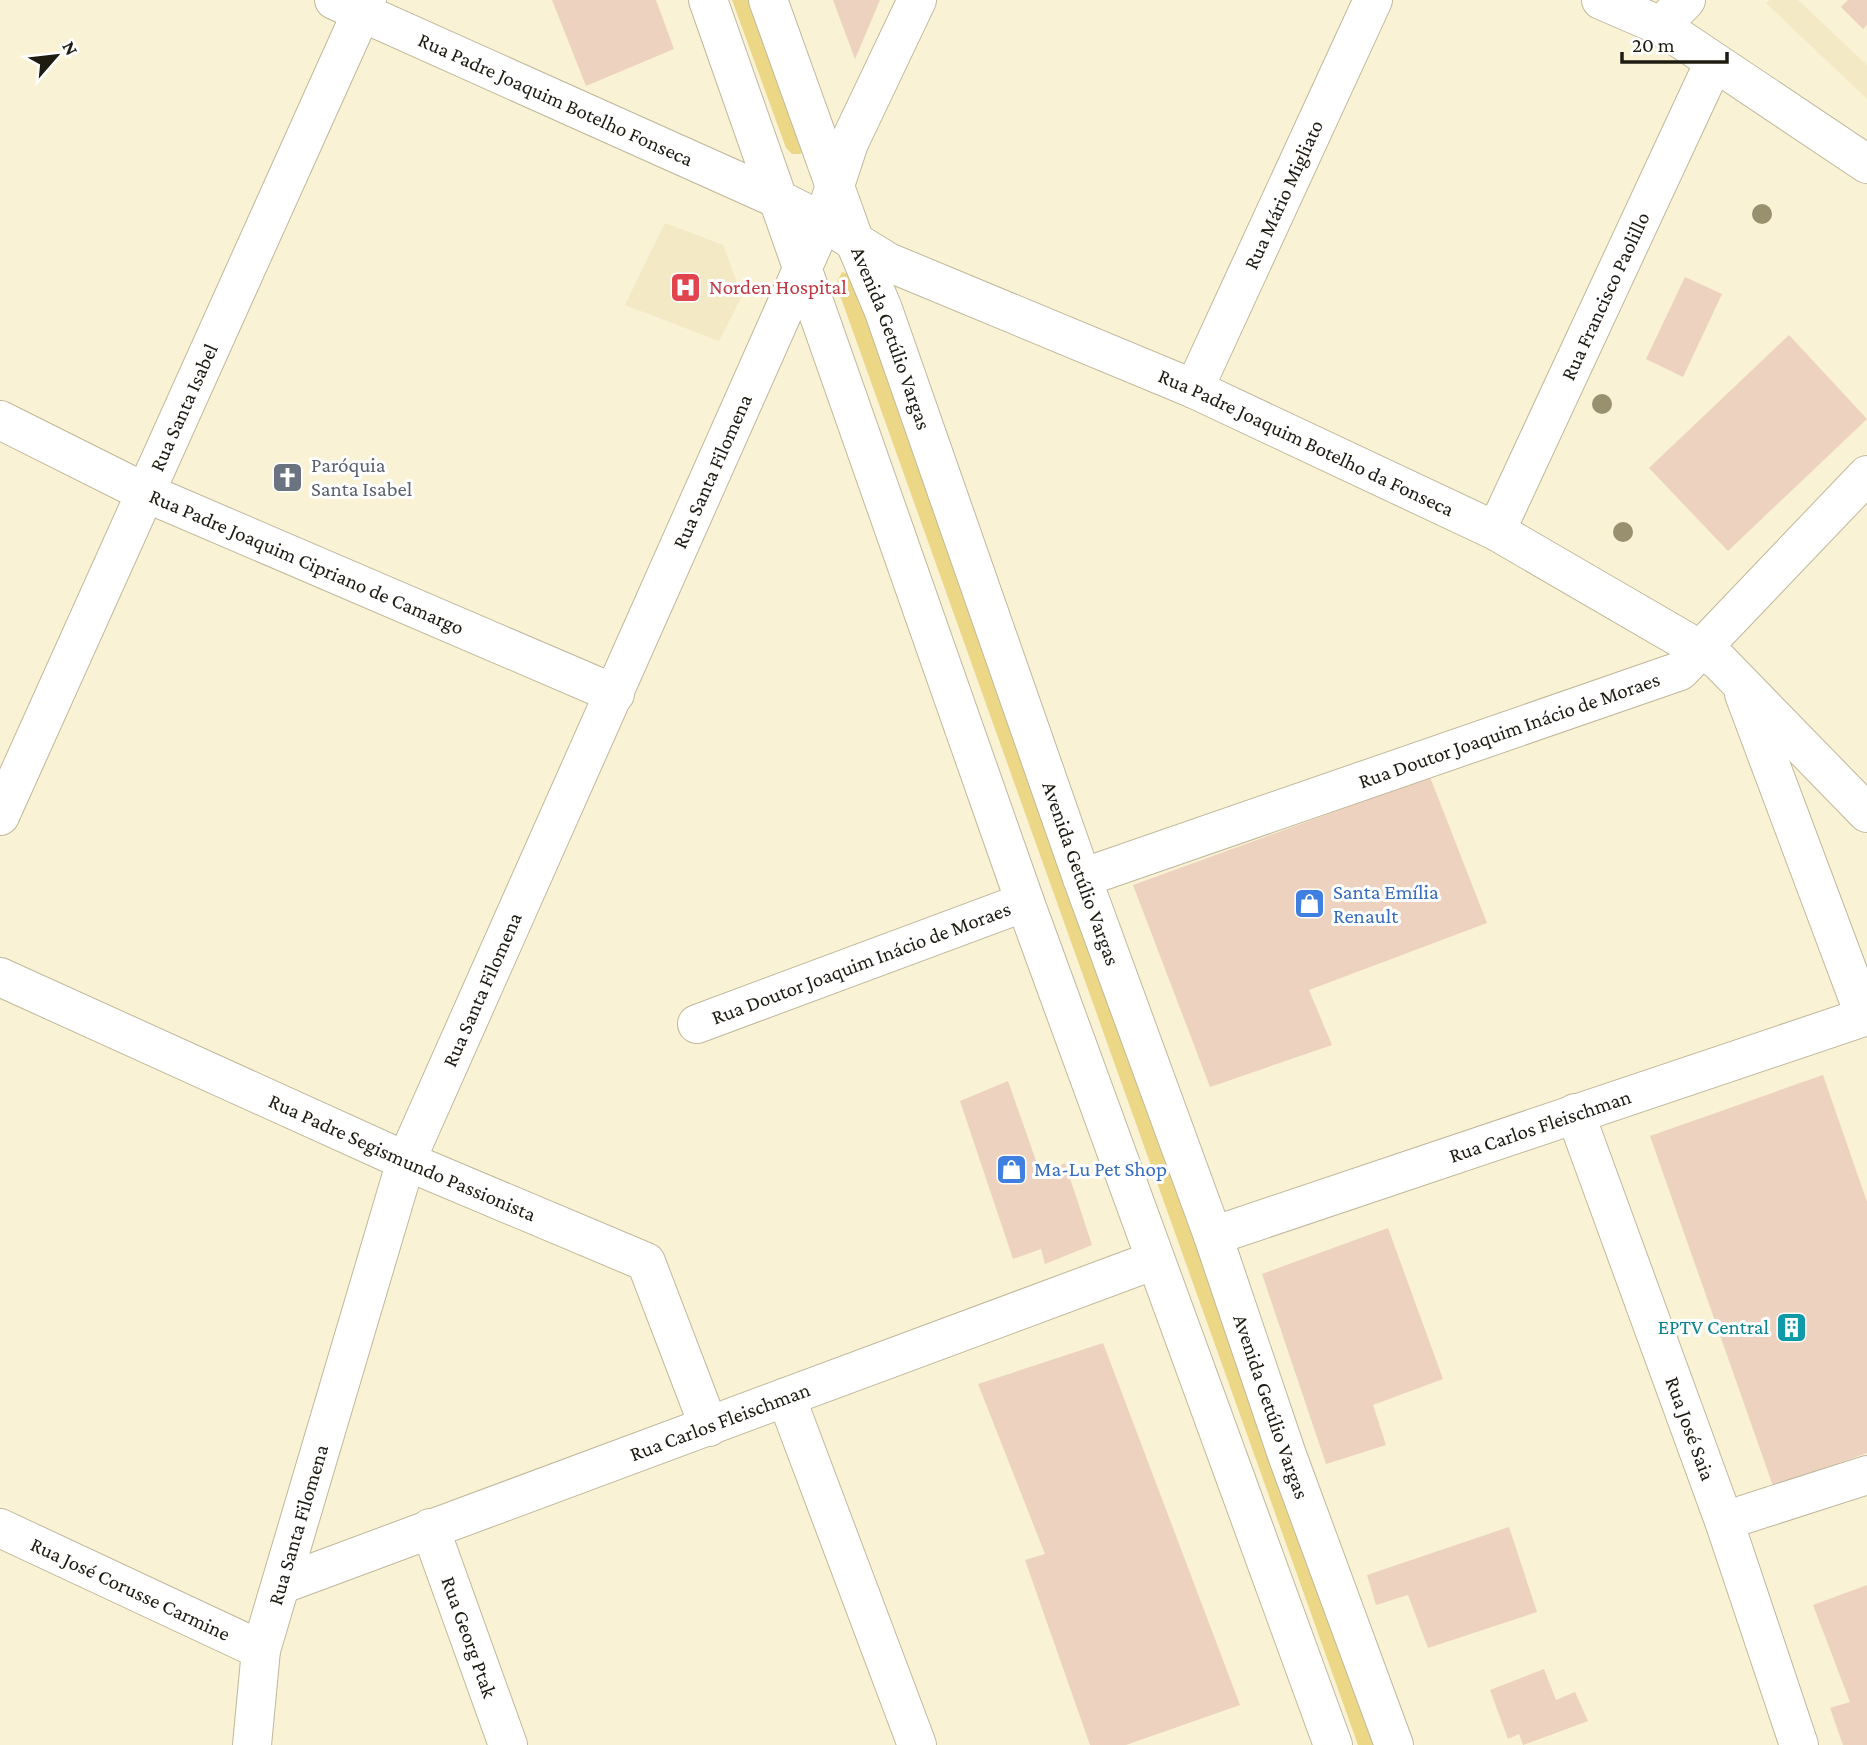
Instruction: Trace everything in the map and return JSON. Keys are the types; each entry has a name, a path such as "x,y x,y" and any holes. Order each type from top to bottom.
{"street":[{"path":"708,0 802,264 810,298 1025,902 1333,1745"},
{"name":"Avenida Getúlio Vargas","path":"768,0 856,245 883,309 1082,878 1213,1236 1287,1455 1394,1745"},
{"path":"835,187 849,144 917,0"},
{"name":"Rua Mário Migliato","path":"1194,390 1373,0"},
{"path":"1601,0 1673,13 1714,62 1867,164"},
{"name":"Rua Padre Joaquim Botelho Fonseca","path":"354,4 823,222"},
{"name":"Rua Santa Isabel","path":"0,816 144,492 354,4"},
{"name":"Rua Francisco Paolillo","path":"1496,531 1714,62"},
{"name":"Rua Santa Filomena","path":"252,1745 261,1650 283,1584 406,1161 615,695 802,264 823,222 835,187"},
{"name":"Rua Padre Joaquim Botelho da Fonseca","path":"823,222 856,245 888,262 1194,390 1496,531 1718,660 1867,813"},
{"name":"Rua Padre Joaquim Cipriano de Camargo","path":"0,419 144,492 615,695"},
{"name":"Rua Doutor Joaquim Inácio de Moraes","path":"1082,878 1680,671 1867,475"},
{"path":"1738,678 1866,1016"},
{"name":"Rua Doutor Joaquim Inácio de Moraes","path":"697,1024 1025,902"},
{"name":"Rua Padre Segismundo Passionista","path":"0,977 406,1161 646,1262 709,1427"},
{"name":"Rua Carlos Fleischman","path":"1213,1236 1866,1016"},
{"name":"Rua José Saia","path":"1574,1113 1724,1521 1799,1745"},
{"name":"Rua Carlos Fleischman","path":"283,1584 1155,1260"},
{"path":"786,1397 917,1745"},
{"path":"1724,1521 1867,1475"},
{"name":"Rua José Corusse Carmine","path":"0,1528 261,1650"},
{"name":"Rua Georg Ptak","path":"430,1528 508,1745"}],"shaded area":[{"path":"732,0 755,0 806,149 800,154 792,154 786,148"},
{"path":"1769,0 1798,0 1867,65 1867,99 1766,3"},
{"name":"Norden Hospital","path":"665,223 723,245 742,296 719,341 625,305"},
{"path":"842,272 849,274 854,285 1377,1745 1358,1745 836,284"}],"building":[{"path":"552,0 656,0 674,49 586,86"},
{"path":"833,0 880,0 855,59"},
{"path":"1848,0 1867,0 1867,25 1863,29 1841,7"},
{"path":"1685,277 1722,294 1683,377 1646,359"},
{"path":"1789,335 1867,419 1728,551 1649,468"},
{"name":"Santa Emília Renault","path":"1430,777 1487,923 1309,990 1332,1045 1210,1087 1133,885"},
{"name":"EPTV Central","path":"1823,1075 1867,1202 1867,1453 1773,1486 1650,1136"},
{"name":"Ma-Lu Pet Shop","path":"1008,1081 1041,1175 1065,1163 1092,1245 1045,1264 1041,1249 1013,1259 960,1101"},
{"path":"1388,1228 1443,1379 1373,1405 1386,1445 1326,1464 1262,1274"},
{"path":"1103,1343 1240,1705 1126,1745 1090,1745 1025,1560 1045,1554 978,1384"},
{"path":"1509,1527 1537,1612 1428,1648 1408,1595 1376,1605 1367,1575"},
{"path":"1867,1585 1867,1745 1843,1745 1830,1708 1850,1702 1813,1605"},
{"path":"1544,1669 1556,1700 1575,1692 1588,1721 1523,1745 1519,1734 1508,1739 1490,1690"}],"place":[{"name":"Norden Hospital","path":"686,287"},
{"name":"Paróquia Santa Isabel","path":"288,477"},
{"name":"Santa Emília Renault","path":"1310,904"},
{"name":"Ma-Lu Pet Shop","path":"1011,1169"},
{"name":"EPTV Central","path":"1792,1327"}]}
